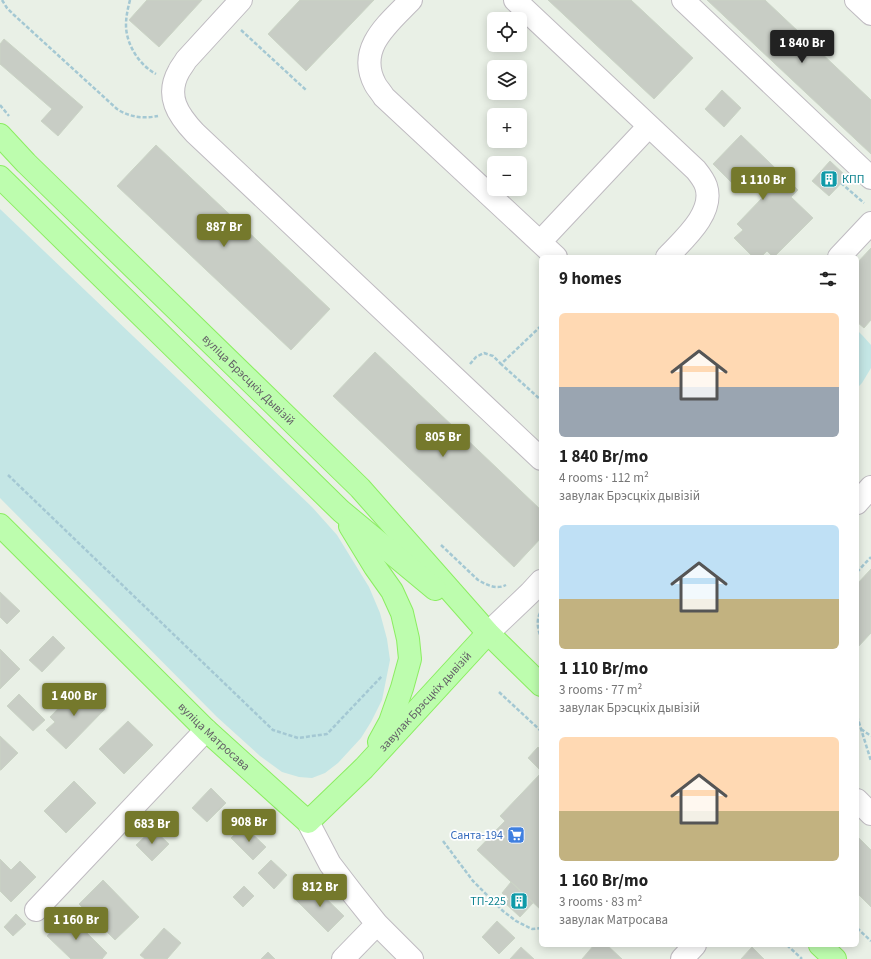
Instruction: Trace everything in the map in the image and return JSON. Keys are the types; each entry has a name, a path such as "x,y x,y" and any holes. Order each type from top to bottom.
{"main road":[{"name":"вуліца Брэсцкіх Дывізій","path":"0,135 26,163 360,488 488,633 539,683"},
{"name":"вуліца Брэсцкіх Дывізій","path":"0,177 341,511 488,633"},
{"path":"341,511 375,567 392,591 402,613 408,639 410,659 390,722 364,768"},
{"name":"вуліца Матросава","path":"0,525 206,730 308,822"},
{"name":"завулак Брэсцкіх дывізій","path":"308,822 364,768 488,633"},
{"path":"822,947 835,959"}],"street":[{"path":"241,0 186,60 179,71 174,82 173,96 177,109 185,122 539,457"},
{"path":"411,0 380,33 374,43 369,56 370,70 375,84 384,97 554,255"},
{"path":"515,0 703,178 707,188 707,197 701,218 694,228 669,255"},
{"path":"683,0 871,178"},
{"path":"856,0 871,14"},
{"path":"540,242 649,126"},
{"path":"841,255 868,213"},
{"name":"завулак Брэсцкіх дывізій","path":"488,633 536,587"},
{"path":"36,910 206,730"},
{"path":"859,802 871,814"},
{"name":"вуліца Матросава","path":"308,822 330,864 378,924 412,959"},
{"path":"343,959 378,924"},
{"path":"682,959 693,947"}],"path":[{"path":"2,0 14,15 123,113 130,116 147,117 156,116 177,109"},
{"path":"130,0 126,26 128,38 133,49 140,61 149,70 174,82"},
{"path":"226,16 306,90"},
{"path":"841,183 868,213"},
{"path":"501,364 539,328"},
{"path":"456,378 476,356 484,353 493,356 539,398"},
{"path":"8,476 273,730 298,738 327,734 386,673"},
{"path":"438,543 478,580 485,584 493,587 501,587 508,584 515,578 536,587"},
{"path":"859,570 871,558"},
{"path":"539,616 539,633"},
{"path":"499,692 539,729"},
{"path":"859,722 871,761"},
{"path":"861,728 871,736"},
{"path":"443,841 473,881 503,911 516,921 532,929 539,928"},
{"path":"859,930 871,941"},
{"path":"789,947 802,959"}],"shaded area":[{"path":"0,209 312,507 337,535 369,587 380,613 387,639 390,660 382,700 361,738 338,763 325,773 312,778 299,777 282,772 260,756 217,717 0,498"},
{"path":"859,332 871,345 871,368 859,386"}],"building":[{"path":"147,0 202,0 159,47 129,20"},
{"path":"300,0 374,0 306,71 268,34"},
{"path":"548,0 631,0 693,58 654,99"},
{"path":"707,0 765,0 871,100 871,154"},
{"path":"4,39 83,107 58,136 41,121 52,109 0,64 0,44"},
{"path":"722,90 741,108 724,127 705,109"},
{"path":"741,135 798,190 791,197 813,218 776,255 771,255 767,251 763,255 751,255 734,238 743,230 737,224 764,196 750,183 741,192 713,164"},
{"path":"156,145 330,309 291,350 117,186"},
{"name":"КПП","path":"830,161 847,177 829,196 812,181"},
{"path":"871,248 871,320 864,328 859,324 859,261"},
{"path":"375,352 539,508 539,540 514,567 333,396"},
{"path":"871,569 871,633 859,646 859,582"},
{"path":"0,592 20,611 7,624 0,617"},
{"path":"53,636 65,648 42,672 29,660"},
{"path":"0,649 20,669 0,689"},
{"path":"81,685 105,709 66,749 46,730 55,722 50,717"},
{"path":"19,694 45,720 33,731 7,706"},
{"path":"128,721 153,745 124,774 99,749"},
{"path":"0,736 18,753 1,770 0,770"},
{"path":"538,747 539,769 528,758"},
{"name":"Санта-194","path":"539,775 539,908 477,850 505,821 500,816"},
{"path":"74,781 96,803 66,833 44,811"},
{"path":"211,788 226,803 207,822 192,808"},
{"path":"244,826 266,847 253,860 231,838"},
{"path":"153,829 169,844 152,861 136,845"},
{"path":"859,838 871,850 871,907 859,895"},
{"path":"0,859 11,870 20,861 36,877 11,902 0,891"},
{"path":"271,860 287,875 274,889 258,873"},
{"path":"103,880 139,917 115,940 79,904"},
{"name":"ТП-225","path":"511,882 533,903 520,917 505,903 509,899 502,893"},
{"path":"311,884 344,916 328,932 296,900"},
{"path":"244,886 254,896 243,907 233,897"},
{"path":"16,914 26,924 13,936 4,927"},
{"path":"68,914 107,953 102,959 71,959 47,936"},
{"path":"497,921 515,938 499,954 482,937"},
{"path":"164,928 181,943 167,959 145,959 140,955"},
{"path":"521,947 534,959 510,959"},
{"path":"592,947 609,947 622,959 582,959"},
{"path":"752,947 764,959 741,959"},
{"path":"268,952 275,959 261,959"}],"place":[{"name":"КПП","path":"829,179"},
{"name":"Санта-194","path":"516,835"},
{"name":"ТП-225","path":"519,901"}]}
